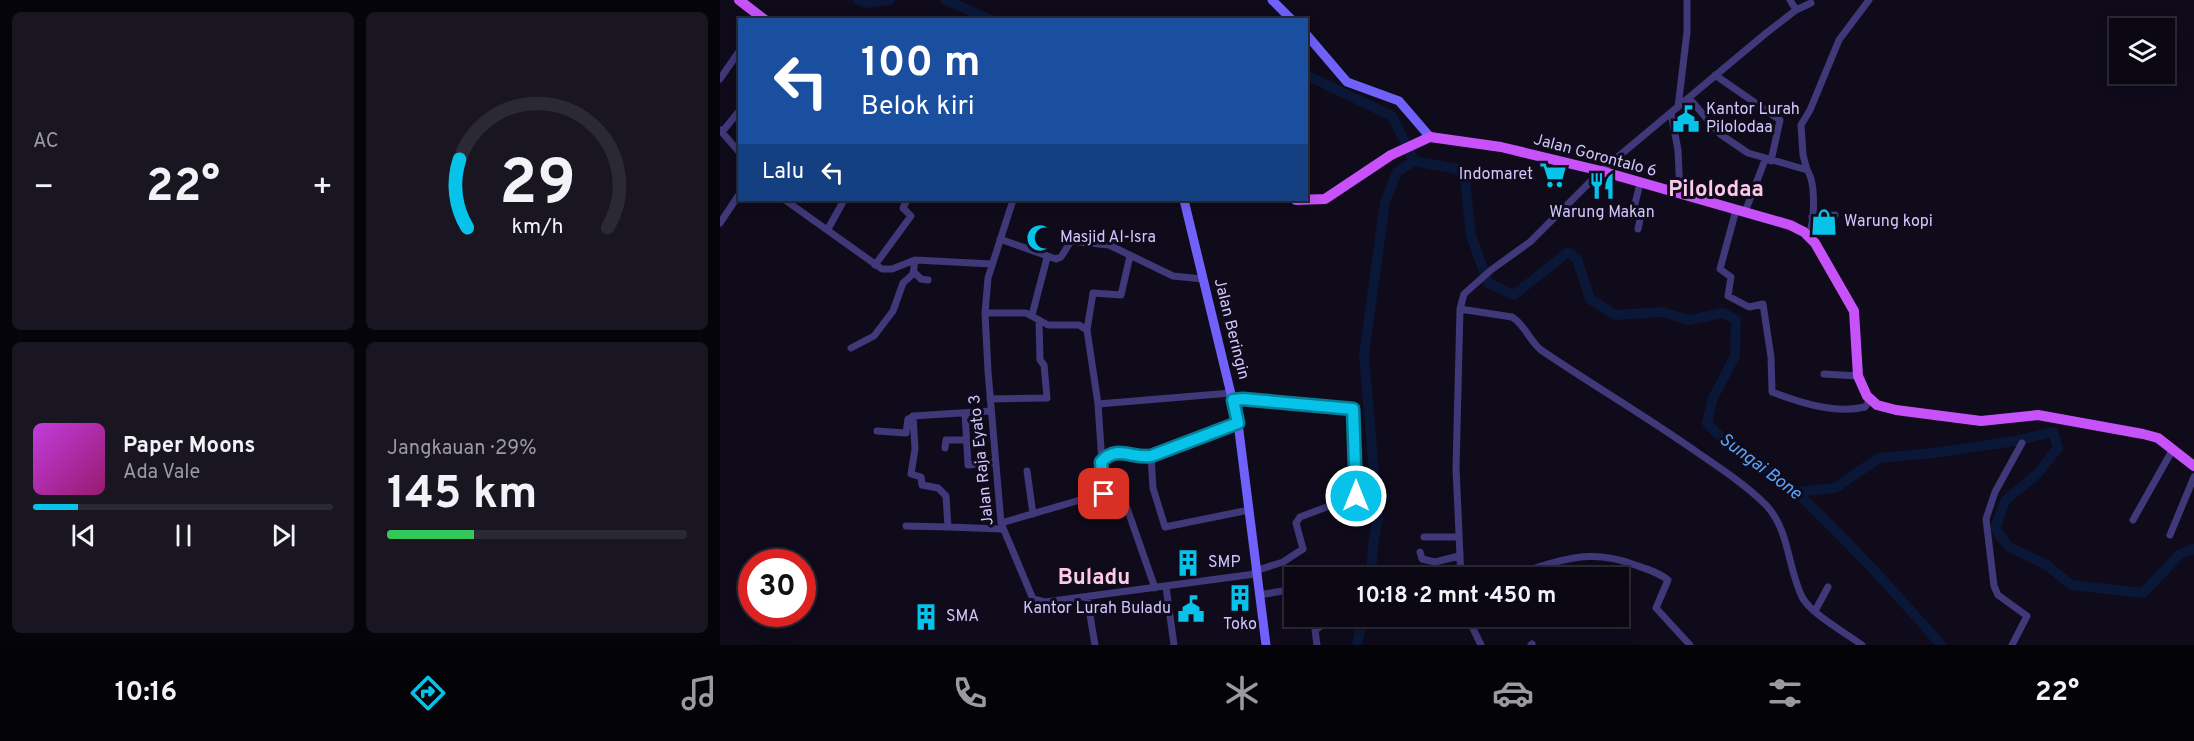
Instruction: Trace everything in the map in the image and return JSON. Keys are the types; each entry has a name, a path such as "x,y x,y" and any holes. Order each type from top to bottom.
{"main road":[{"path":"739,0 761,18"},
{"path":"1308,200 1325,199 1391,155 1426,138"},
{"name":"Jalan Gorontalo 6","path":"1426,138 1501,147 1601,171 1790,225 1808,236 1817,245 1854,311 1858,376 1870,400"},
{"path":"1870,400 1885,408 1981,422 2038,415 2143,434 2158,438 2194,466"}],"street":[{"path":"1272,0 1290,18"},
{"path":"1678,107 1687,32 1687,0"},
{"path":"1790,0 1796,10"},
{"path":"1808,236 1815,189 1803,155 1801,125 1810,111 1839,40 1869,0"},
{"path":"1460,567 1456,468 1460,309 1464,294 1491,270 1530,242 1601,171 1715,75 1796,10 1811,3"},
{"path":"1308,36 1347,82 1399,101 1426,138"},
{"path":"720,79 738,53"},
{"path":"1715,75 1780,120 1768,160 1741,211 1720,269 1731,277 1728,297 1749,307 1763,304 1771,357 1772,392 1831,409 1866,407 1870,400"},
{"path":"1689,98 1720,134 1748,153 1807,170"},
{"path":"738,112 721,131 738,151"},
{"path":"1671,113 1678,150 1680,194"},
{"path":"1638,229 1641,215 1635,208 1640,183"},
{"path":"720,223 738,196"},
{"path":"788,201 828,228 875,265 887,269 915,260 992,264"},
{"path":"828,228 843,201"},
{"path":"875,265 911,216 903,208 906,201"},
{"name":"Jalan Raja Eyato 3","path":"1013,201 988,278 985,313 1001,526 1033,599 1045,602 1087,597 1255,572 1282,562 1303,549 1296,523 1300,518 1356,496 1354,412 1351,408 1232,397"},
{"name":"Jalan Beringin","path":"1184,201 1238,423 1266,645"},
{"path":"1812,217 1835,215"},
{"path":"1000,239 1047,258 1061,257 1073,240 1109,245 1173,276 1203,279"},
{"path":"1104,494 1098,404 1087,330 1093,292 1121,295 1130,256"},
{"path":"1032,315 1047,258"},
{"path":"851,348 874,336 893,311 903,283 914,272 915,260"},
{"path":"914,272 921,279 928,280"},
{"path":"1460,309 1502,314 1520,322 1530,339 1541,350 1674,435 1755,496 1781,525 1791,565 1803,598 1815,611 1862,645"},
{"path":"985,313 1032,315 1048,325 1079,325 1087,330"},
{"path":"990,399 1047,398 1044,365 1040,360 1039,320"},
{"path":"1824,374 1858,376"},
{"path":"1098,404 1232,397"},
{"path":"877,431 906,433 909,419 913,417 991,411"},
{"path":"966,413 965,440 969,465 995,462"},
{"path":"2023,428 2024,415"},
{"path":"913,417 915,444 911,474 921,477 922,485 938,488 946,496 948,527"},
{"path":"1101,462 1106,456 1116,452 1151,456 1238,423"},
{"path":"945,448 945,440 965,440"},
{"path":"2012,645 2027,616 1998,595 1986,525 1992,499 2022,442"},
{"path":"2133,520 2173,449"},
{"path":"1151,456 1153,488 1165,527 1249,510"},
{"path":"1028,471 1033,514"},
{"path":"2170,535 2194,477"},
{"path":"906,526 1001,526 1033,514 1104,494 1110,490 1121,491 1155,588"},
{"path":"1424,537 1458,537"},
{"path":"1420,552 1422,559 1431,562 1459,556"},
{"path":"1538,567 1585,555 1623,560 1650,570 1668,580 1656,608 1690,645"},
{"path":"1166,587 1174,645"},
{"path":"1815,611 1828,587"},
{"path":"1259,595 1284,591"},
{"path":"1087,597 1095,645"},
{"path":"1317,645 1315,630 1320,627"},
{"path":"1472,627 1481,645"}],"waterway":[{"name":"Sungai Bone","path":"858,0 868,3 890,0"},
{"name":"Sungai Bone","path":"945,0 987,18"},
{"name":"Sungai Bone","path":"1308,76 1392,116 1414,161 1458,169 1465,180 1471,235 1488,283 1514,295 1568,252 1577,259 1590,299 1615,315 1662,312 1689,320 1723,313 1736,320 1735,356 1713,398 1707,423 1728,443 1798,494 1907,606 1941,645"},
{"path":"1372,567 1378,519 1364,355 1385,202 1397,172 1414,161"},
{"path":"1796,492 1835,488 1879,458 1934,453 2015,441 2053,432 2058,448 2037,474 2005,501 1995,529 2009,547 2047,565 2071,585 2143,593 2180,554 2194,549"},
{"path":"1357,645 1361,627"}],"place":[{"name":"Kantor Lurah Pilolodaa","path":"1686,119"},
{"name":"Indomaret","path":"1553,175"},
{"name":"Warung Makan","path":"1602,186"},
{"name":"Warung kopi","path":"1824,222"},
{"name":"Masjid Al-Isra","path":"1040,238"},
{"name":"SMP","path":"1188,563"},
{"name":"Toko","path":"1240,598"},
{"name":"Kantor Lurah Buladu","path":"1191,609"},
{"name":"SMA","path":"926,617"}],"district":[{"name":"Pilolodaa","path":"1716,190"},
{"name":"Buladu","path":"1094,578"}],"route":[{"path":"1104,494 1101,462 1106,456 1116,452 1129,452 1141,457 1151,456 1238,423 1233,400 1243,399 1285,401 1353,409 1356,496"}]}
